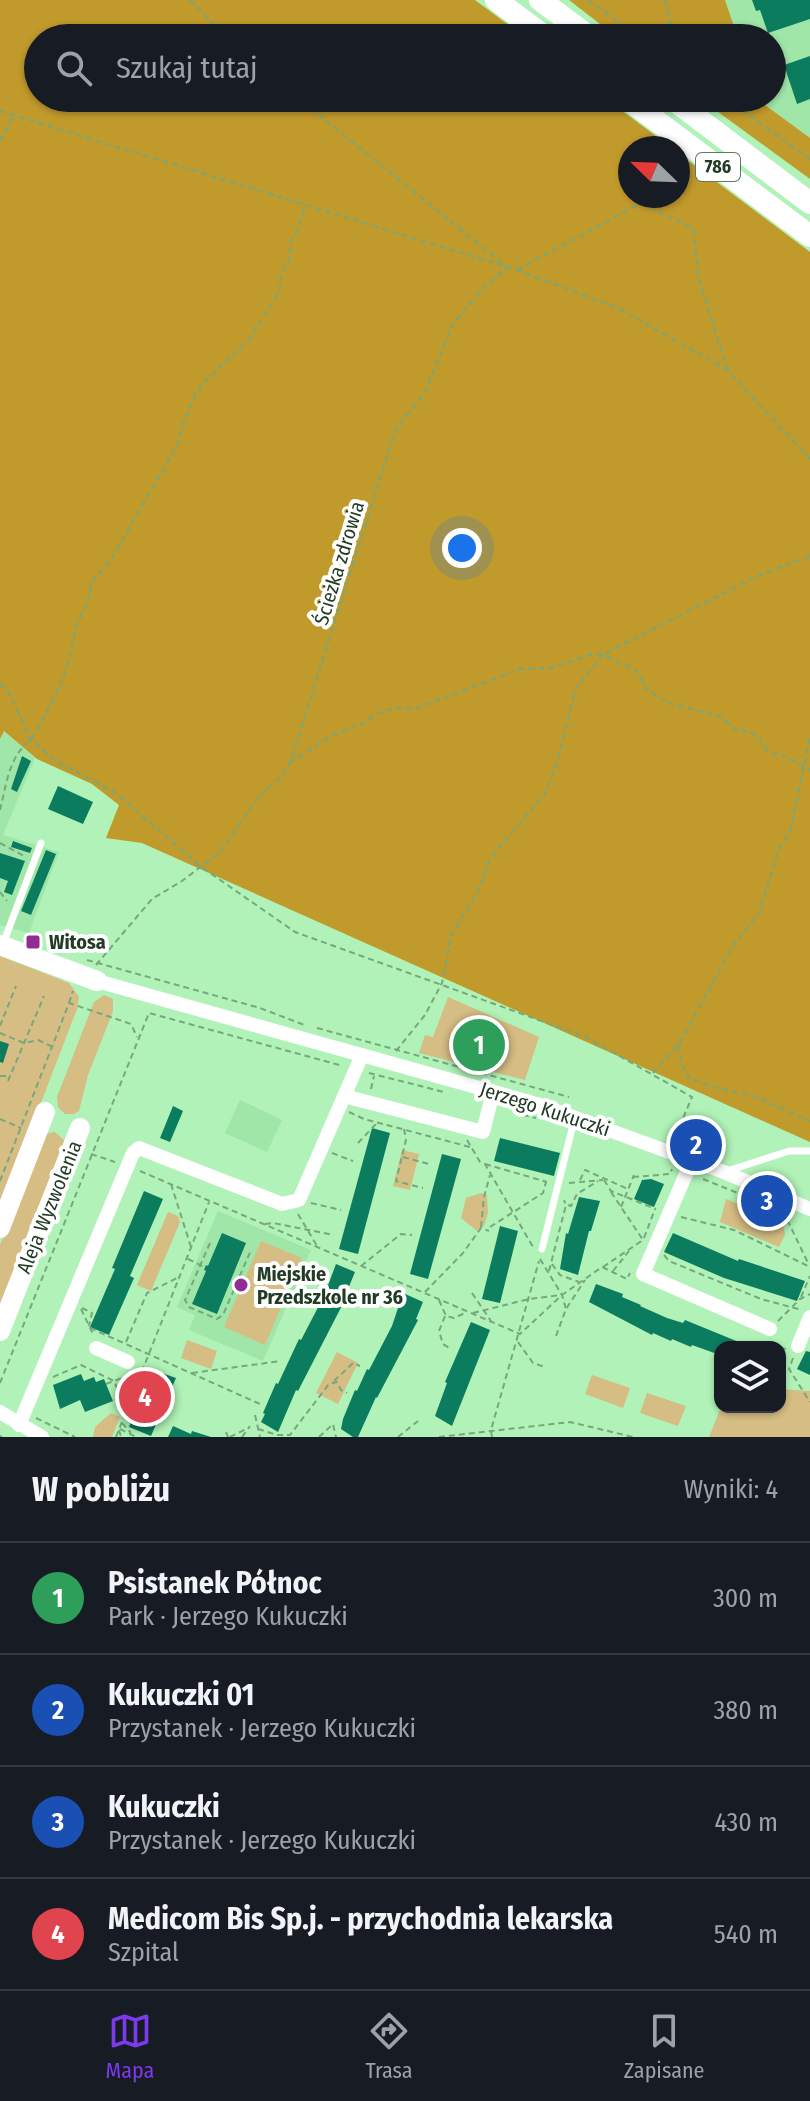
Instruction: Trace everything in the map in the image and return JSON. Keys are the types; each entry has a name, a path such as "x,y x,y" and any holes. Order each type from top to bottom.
{"main road":[{"path":"496,0 528,24"},
{"path":"540,0 572,24"},
{"name":"786","path":"645,112 810,236"},
{"name":"786","path":"690,112 810,203"}],"street":[{"path":"1,945 98,972"},
{"name":"Jerzego Kukuczki","path":"98,972 134,992 362,1055 394,1056 493,1092 575,1117 669,1152 690,1166 724,1172 810,1209"},
{"path":"22,1418 133,1153 139,1148 282,1204 295,1201 362,1055"},
{"path":"342,1102 368,1102 483,1132 493,1092"},
{"name":"Aleja Wyzwolenia","path":"0,1228 29,1131 45,1112"},
{"name":"Aleja Wyzwolenia","path":"0,1331 81,1143"},
{"path":"690,1166 643,1274 774,1336"},
{"path":"798,1346 810,1315"},
{"path":"96,1348 128,1362"},
{"path":"0,1412 22,1418 42,1437"},
{"path":"0,1421 22,1418"}],"lane":[{"path":"1,945 41,843"},
{"path":"542,1249 575,1117"},
{"path":"724,1172 789,1151 810,1151"}],"path":[{"path":"190,0 214,24"},
{"path":"588,0 621,24"},
{"path":"665,0 671,24"},
{"path":"0,111 517,270 618,308 727,370 810,459"},
{"path":"315,112 507,267"},
{"path":"745,112 810,159"},
{"path":"0,141 14,115"},
{"path":"517,270 641,203 654,209 693,228 699,280 727,370"},
{"path":"0,810 11,765 31,740 56,696 69,662 72,641 91,596 91,582 110,561 178,444 195,395 204,382 249,340 279,292 282,272 290,258 290,243 298,230 305,205"},
{"name":"Ścieżka zdrowia","path":"98,972 152,899 220,852 259,796 283,775 290,763 396,428 424,394 453,324 480,291 507,267"},
{"path":"290,763 329,737 394,708 414,709 520,669 551,668 589,655 604,654 755,577 810,556"},
{"path":"604,654 617,664 635,667 642,674 645,688 668,703 722,717 734,729 750,732 759,738 767,751 787,757 810,770"},
{"path":"394,1056 425,1015 442,983 451,936 478,891 490,858 544,795 556,766 576,688 604,654"},
{"path":"0,684 8,691 31,740 56,761 116,793 200,866 295,932 586,1037 692,1097 664,1163 673,1167 670,1174 634,1176 621,1207"},
{"path":"653,1074 679,1044 732,947 759,913 779,849 790,832 810,737"},
{"path":"0,843 34,861"},
{"path":"0,892 15,911"},
{"path":"77,957 98,972 260,1008 394,1056 569,1097"},
{"path":"0,1026 16,986"},
{"path":"8,1081 44,996"},
{"path":"0,1181 29,1131 52,1046 69,1003 131,1024 138,1040"},
{"path":"0,1383 81,1143 138,1040 149,1013 447,1093"},
{"path":"0,1033 24,1043 38,1040 52,1046"},
{"path":"679,1044 681,1063 689,1078 753,1096 810,1121"},
{"path":"368,1102 375,1074"},
{"path":"0,1076 10,1076"},
{"path":"342,1102 378,1122 471,1147"},
{"path":"520,1114 535,1118"},
{"path":"0,1119 29,1131"},
{"path":"358,1143 378,1122"},
{"path":"458,1126 480,1162 485,1164 558,1184 603,1180"},
{"path":"404,1129 406,1140 396,1181 423,1188"},
{"path":"81,1143 127,1166 520,1334"},
{"path":"402,1157 429,1164"},
{"path":"485,1164 562,1295 566,1309"},
{"path":"690,1166 744,1196"},
{"path":"580,1182 585,1170 628,1189"},
{"path":"424,1293 463,1253 481,1228 490,1174"},
{"path":"566,1205 571,1206 577,1194 603,1180"},
{"path":"603,1180 643,1240"},
{"path":"481,1228 490,1229 543,1193 546,1181"},
{"path":"171,1184 191,1248"},
{"path":"549,1274 566,1205 558,1184"},
{"path":"611,1191 655,1209 638,1253"},
{"path":"116,1437 210,1201"},
{"path":"295,1201 341,1210"},
{"path":"295,1201 318,1247"},
{"path":"796,1217 783,1211 810,1267"},
{"path":"669,1214 734,1230 810,1267"},
{"path":"264,1224 334,1235"},
{"path":"361,1266 401,1234 412,1235"},
{"path":"520,1334 562,1295 643,1240"},
{"path":"210,1243 185,1300 189,1307 217,1319 223,1315 251,1250"},
{"path":"613,1272 631,1248"},
{"path":"492,1437 491,1430 542,1249"},
{"path":"661,1252 669,1261 761,1299 791,1306 810,1315"},
{"path":"187,1259 202,1266"},
{"path":"552,1263 560,1275 580,1282"},
{"path":"602,1267 627,1279 633,1266"},
{"path":"800,1299 810,1276"},
{"path":"126,1343 147,1293 179,1277"},
{"path":"556,1336 566,1309 587,1278"},
{"path":"472,1293 491,1322"},
{"path":"774,1336 791,1306 810,1294"},
{"path":"472,1314 529,1299 562,1295"},
{"path":"438,1299 446,1316"},
{"path":"446,1316 454,1318 467,1312"},
{"path":"446,1316 439,1331 443,1344 451,1349"},
{"path":"90,1329 260,1404"},
{"path":"518,1341 533,1363 545,1367"},
{"path":"798,1346 789,1369 810,1402"},
{"path":"191,1373 281,1361"},
{"path":"258,1429 290,1435 333,1381 353,1363 360,1366"},
{"path":"48,1379 81,1365 114,1381 127,1410"},
{"path":"106,1384 142,1371"},
{"path":"333,1381 347,1393"},
{"path":"801,1387 810,1386"},
{"path":"255,1415 260,1437"},
{"path":"22,1418 75,1437"},
{"path":"398,1437 418,1421"},
{"path":"121,1422 134,1436"},
{"path":"439,1437 570,1422 633,1437"},
{"path":"319,1437 333,1424 336,1437"},
{"path":"226,1432 229,1437 250,1426"},
{"path":"119,1429 134,1436"},
{"path":"119,1429 121,1437"},
{"path":"242,1437 246,1429"}],"shaded area":[{"path":"0,0 475,0 507,24 24,24 24,112 624,112 656,136 618,136 618,208 690,208 690,162 810,252 810,1142 142,843 106,838 119,805 92,784 37,759 4,731 0,739"},
{"path":"569,0 725,0 733,24 600,24"},
{"path":"725,0 810,0 810,138 775,112 786,112 786,24 733,24"},
{"path":"718,112 775,112 810,138 810,179"},
{"path":"3,730 35,758 3,835 59,852 29,933 0,925 0,739"},
{"path":"0,956 69,983 79,997 0,1209"},
{"path":"104,995 113,999 113,1011 88,1075 79,1111 65,1114 58,1107 57,1097 94,1002"},
{"path":"448,997 539,1037 525,1080 419,1053 425,1035 433,1037"},
{"path":"240,1100 282,1120 267,1152 225,1133"},
{"path":"55,1132 66,1142 0,1315 0,1245 41,1138"},
{"path":"402,1150 419,1154 410,1190 393,1186"},
{"path":"481,1193 487,1195 488,1213 484,1226 477,1231 461,1218 466,1198"},
{"path":"726,1199 783,1222 785,1235 779,1247 720,1222"},
{"name":"Miejskie Przedszkole nr 36","path":"218,1211 311,1250 263,1361 189,1330 195,1315 177,1307"},
{"path":"168,1212 178,1216 180,1222 151,1291 137,1285"},
{"path":"261,1241 302,1258 265,1345 224,1327"},
{"path":"187,1340 217,1351 211,1369 181,1358"},
{"path":"337,1352 358,1363 338,1404 316,1393"},
{"path":"592,1375 630,1388 623,1408 585,1394"},
{"path":"786,1389 810,1391 810,1437 709,1437 719,1413 786,1413"},
{"path":"647,1393 686,1406 678,1426 640,1413"},
{"path":"111,1413 120,1417 112,1437 93,1437 95,1427"}],"building":[{"path":"752,0 810,0 810,19 786,27 786,24 765,24 760,10 756,11"},
{"path":"810,56 810,99 797,104 786,64"},
{"path":"22,756 31,761 17,792 11,789"},
{"path":"58,786 93,802 83,824 48,809"},
{"path":"13,841 32,848 30,853 11,847"},
{"path":"46,850 56,854 31,915 21,911"},
{"path":"0,853 25,861 12,895 4,892 8,881 0,878"},
{"path":"0,1041 9,1044 3,1063 0,1062"},
{"path":"173,1106 183,1111 170,1142 160,1138"},
{"path":"372,1128 390,1133 358,1254 339,1249"},
{"path":"500,1138 560,1153 554,1176 494,1161"},
{"path":"442,1154 461,1159 428,1279 410,1274"},
{"path":"651,1179 664,1184 654,1207 634,1199 642,1180"},
{"path":"144,1191 163,1199 109,1335 90,1327"},
{"path":"579,1197 600,1201 578,1275 560,1269 566,1233"},
{"path":"500,1226 518,1231 500,1303 482,1299"},
{"path":"222,1233 246,1243 217,1314 192,1304"},
{"path":"673,1233 738,1261 805,1281 797,1301 724,1278 664,1252"},
{"path":"336,1264 355,1272 350,1290 296,1390 278,1432 261,1422 263,1413 324,1296"},
{"path":"596,1284 623,1294 622,1297 667,1318 683,1323 685,1320 736,1341 714,1341 714,1353 691,1347 652,1335 589,1302"},
{"path":"403,1293 423,1302 418,1320 358,1437 353,1437 341,1429 343,1419 355,1390 392,1326"},
{"path":"471,1322 490,1330 452,1426 435,1416 445,1382"},
{"path":"806,1351 810,1352 810,1375 797,1369"},
{"path":"153,1370 176,1378 151,1436 129,1427"},
{"path":"81,1374 84,1381 94,1377 96,1382 104,1379 113,1401 85,1412 80,1400 60,1409 53,1385"},
{"path":"173,1426 191,1434 192,1431 211,1437 168,1437"}],"place":[{"name":"Witosa","path":"33,942"},
{"name":"Psistanek Północ","path":"479,1045"},
{"name":"Kukuczki 01","path":"696,1145"},
{"name":"Kukuczki","path":"767,1201"},
{"name":"Miejskie Przedszkole nr 36","path":"241,1285"},
{"name":"Medicom Bis Sp.j. - przychodnia lekarska","path":"145,1397"}]}
